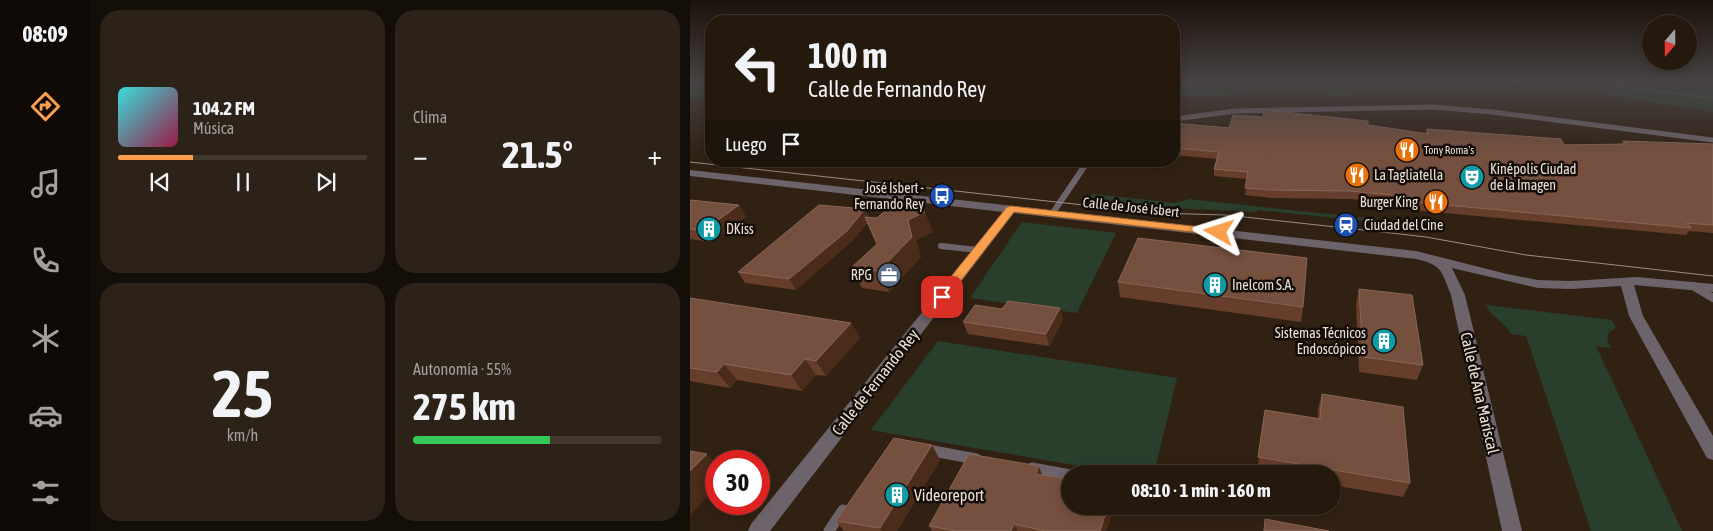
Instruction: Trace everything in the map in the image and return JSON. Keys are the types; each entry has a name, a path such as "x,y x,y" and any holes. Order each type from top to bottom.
{"street":[{"name":"Calle de José Isbert","path":"690,173 1393,252 1438,260 1491,275 1538,284 1589,286 1626,281 1661,282 1713,288"},
{"name":"Calle de Fernando Rey","path":"758,531 1011,209"},
{"name":"Calle de Ana Mariscal","path":"1438,260 1446,268 1458,295 1512,531"},
{"path":"1626,281 1636,316 1713,452"}],"lane":[{"path":"1180,118 1236,112 1433,108 1492,112 1693,139 1713,140"},
{"path":"1052,214 1084,167"},
{"path":"942,246 978,250"},
{"path":"1692,286 1713,298"},
{"path":"919,449 985,460"},
{"path":"1023,467 1061,473"},
{"path":"828,531 851,499"}],"green space":[{"path":"1680,107 1713,107 1713,112"},
{"path":"1094,194 1175,203 1189,199 1394,221 1394,224 1258,210 1257,212 1170,208 1080,198"},
{"path":"1022,222 1116,233 1077,313 970,298"},
{"path":"1486,305 1612,320 1616,328 1609,332 1607,339 1611,348 1596,346 1682,531 1591,531 1526,336 1511,334 1505,325 1490,312"},
{"path":"938,341 1177,378 1156,465 1073,465 871,430"}],"building":[{"name":"Kinépolis Ciudad de la Imagen","path":"1264,110 1368,121 1368,125 1428,134 1427,129 1561,139 1564,145 1626,144 1623,141 1713,144 1713,225 1687,223 1691,228 1414,202 1413,197 1350,191 1245,188 1248,172 1214,169 1219,152 1180,149 1180,124 1229,128 1233,115 1263,117"},
{"path":"690,200 739,205 703,231 690,229"},
{"path":"819,205 865,209 847,231 789,279 738,272"},
{"path":"887,209 925,212 908,220 912,237 879,271 851,268 877,244 865,217 877,218"},
{"name":"Inelcom S.A.","path":"1138,238 1307,258 1303,307 1118,282"},
{"name":"Sistemas Técnicos Endoscópicos","path":"1359,289 1412,295 1423,365 1363,357"},
{"path":"690,298 851,323 816,361 805,359 791,375 724,364 717,372 690,368"},
{"path":"1008,301 1060,308 1046,334 963,322 975,305 1002,309"},
{"path":"1322,394 1403,407 1410,483 1341,471 1341,465 1305,465 1258,457 1265,410 1320,419"},
{"path":"894,438 932,445 880,528 836,521"},
{"path":"690,451 705,454 705,456 690,471"},
{"path":"969,454 1039,466 1036,474 1061,478 1061,515 1105,515 1100,531 1045,531 1014,524 1011,531 956,531 929,526"},
{"path":"1265,519 1329,531 1264,531"}],"tram line":[{"path":"690,162 705,164"},
{"path":"736,167 1157,213 1226,215 1391,233 1426,237 1526,255 1713,276"}],"place":[{"name":"Tony Roma's","path":"1407,150"},
{"name":"La Tagliatella","path":"1357,175"},
{"name":"Kinépolis Ciudad de la Imagen","path":"1472,177"},
{"name":"José Isbert - Fernando Rey","path":"942,196"},
{"name":"Burger King","path":"1436,202"},
{"name":"Ciudad del Cine","path":"1346,225"},
{"name":"DKiss","path":"709,229"},
{"name":"RPG","path":"889,275"},
{"name":"Inelcom S.A.","path":"1215,285"},
{"name":"Sistemas Técnicos Endoscópicos","path":"1384,341"},
{"name":"Videoreport","path":"897,495"}],"route":[{"path":"942,297 1011,209 1219,232"}]}
